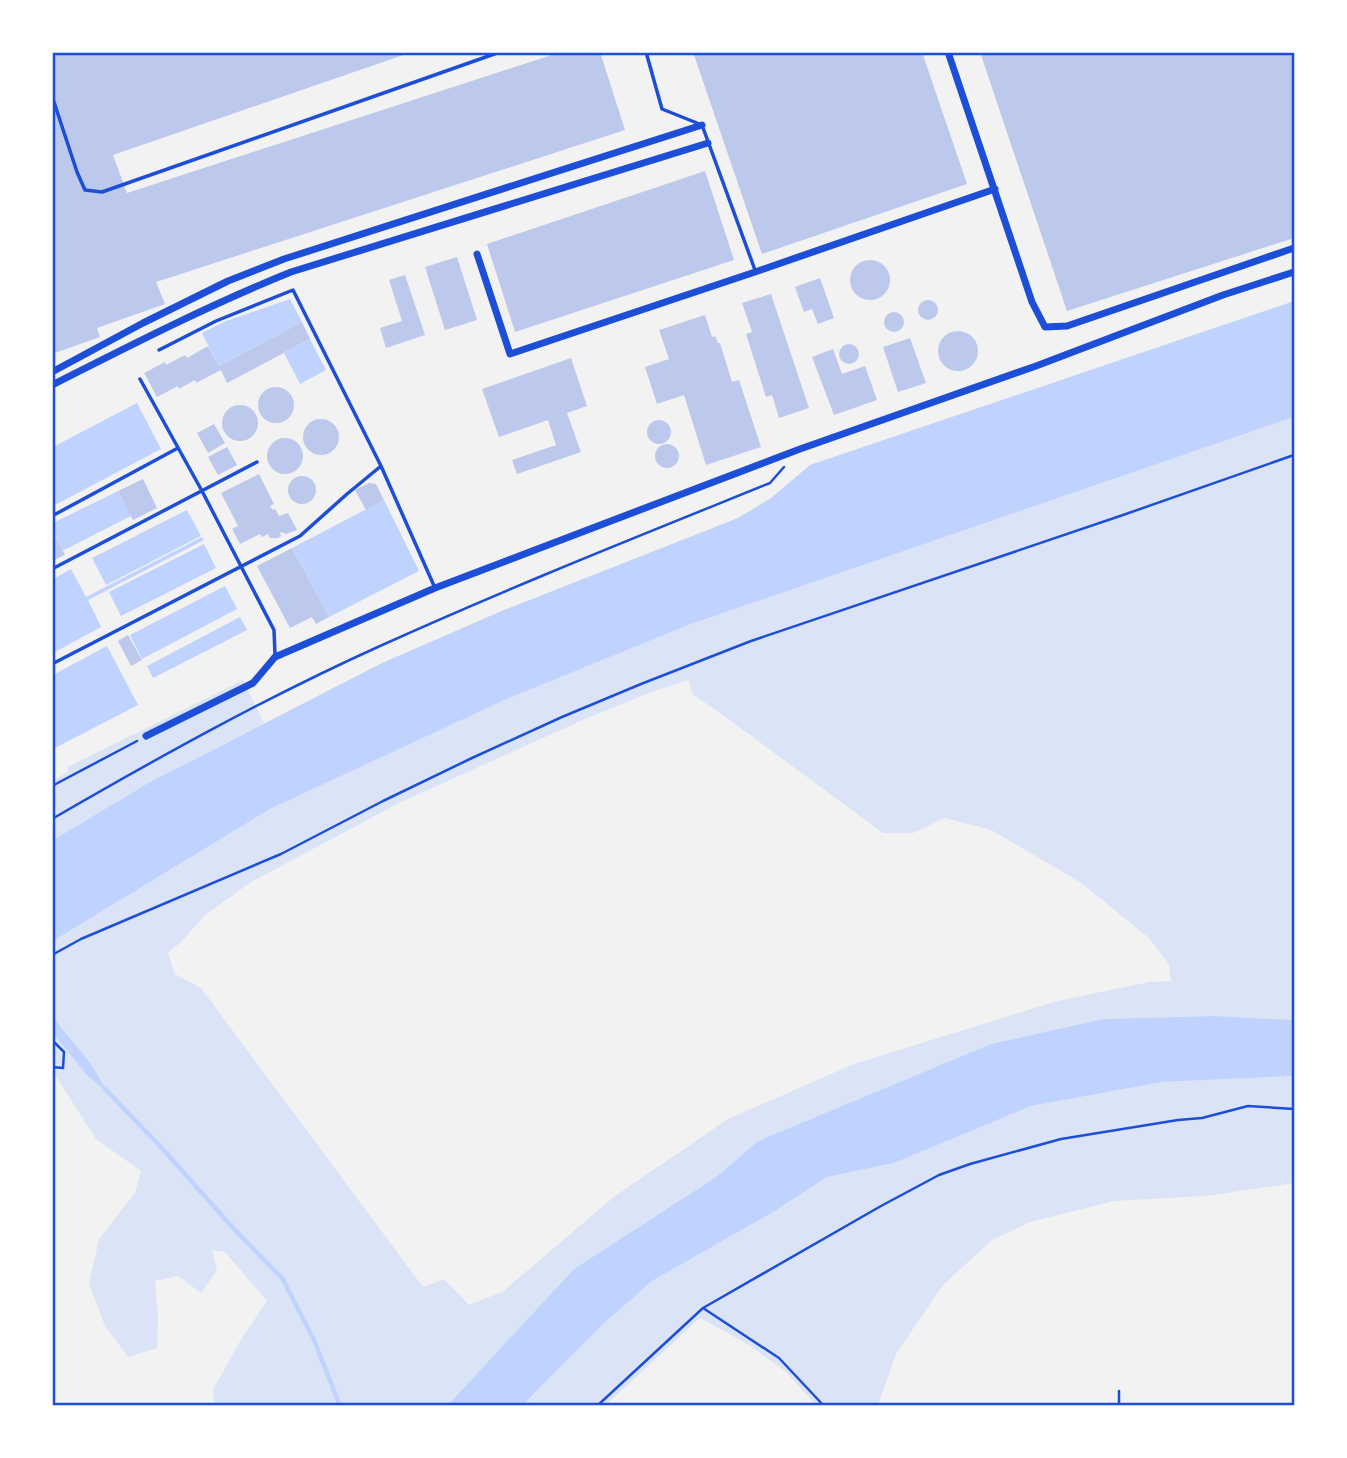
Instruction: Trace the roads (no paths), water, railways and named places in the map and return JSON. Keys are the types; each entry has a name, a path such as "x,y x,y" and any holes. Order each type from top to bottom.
{"street":[{"path":"948,52 1032,302 1045,327 1067,326 1294,248"},
{"path":"52,372 228,281 284,259 702,125"},
{"path":"52,385 178,321 292,272 708,143"},
{"path":"477,254 510,355 995,190"},
{"path":"146,736 253,683 275,657 435,588 800,449 1036,366 1223,295 1294,272"}],"lane":[{"path":"52,96 85,190 102,192 500,52"},
{"path":"646,52 662,109 702,125 755,272"},
{"path":"159,350 216,321 293,290 381,466 435,588"},
{"path":"140,379 274,630 275,657"},
{"path":"52,516 178,448"},
{"path":"52,569 257,462"},
{"path":"52,664 300,537 381,466"}],"water":[{"path":"290,299 302,322 219,366 202,333 226,321"},
{"path":"1294,301 1294,417 691,624 509,698 270,809 53,941 53,840 150,782 382,663 504,610 738,518 771,498 810,465"},
{"path":"310,339 326,370 300,384 284,353"},
{"path":"137,403 161,449 53,506 53,447"},
{"path":"118,491 131,516 62,551 53,531 53,523"},
{"path":"384,500 419,571 329,617 292,548"},
{"path":"187,510 201,536 106,585 92,558"},
{"path":"202,537 204,540 88,600 101,627 53,653 53,579 71,569 86,597"},
{"path":"204,544 216,568 121,616 109,592"},
{"path":"225,586 237,609 142,659 130,635"},
{"path":"240,617 247,630 153,678 147,666"},
{"path":"107,646 138,705 53,749 53,675"},
{"path":"52,1013 90,1063 107,1092 86,1074 53,1033"},
{"path":"1215,1016 1294,1020 1294,1076 1162,1082 1031,1106 894,1163 827,1177 775,1211 652,1281 599,1328 523,1405 448,1405 574,1269 716,1177 758,1141 991,1044 1103,1019"}],"waterway":[{"path":"105,1089 282,1278 314,1340 340,1406"}]}
